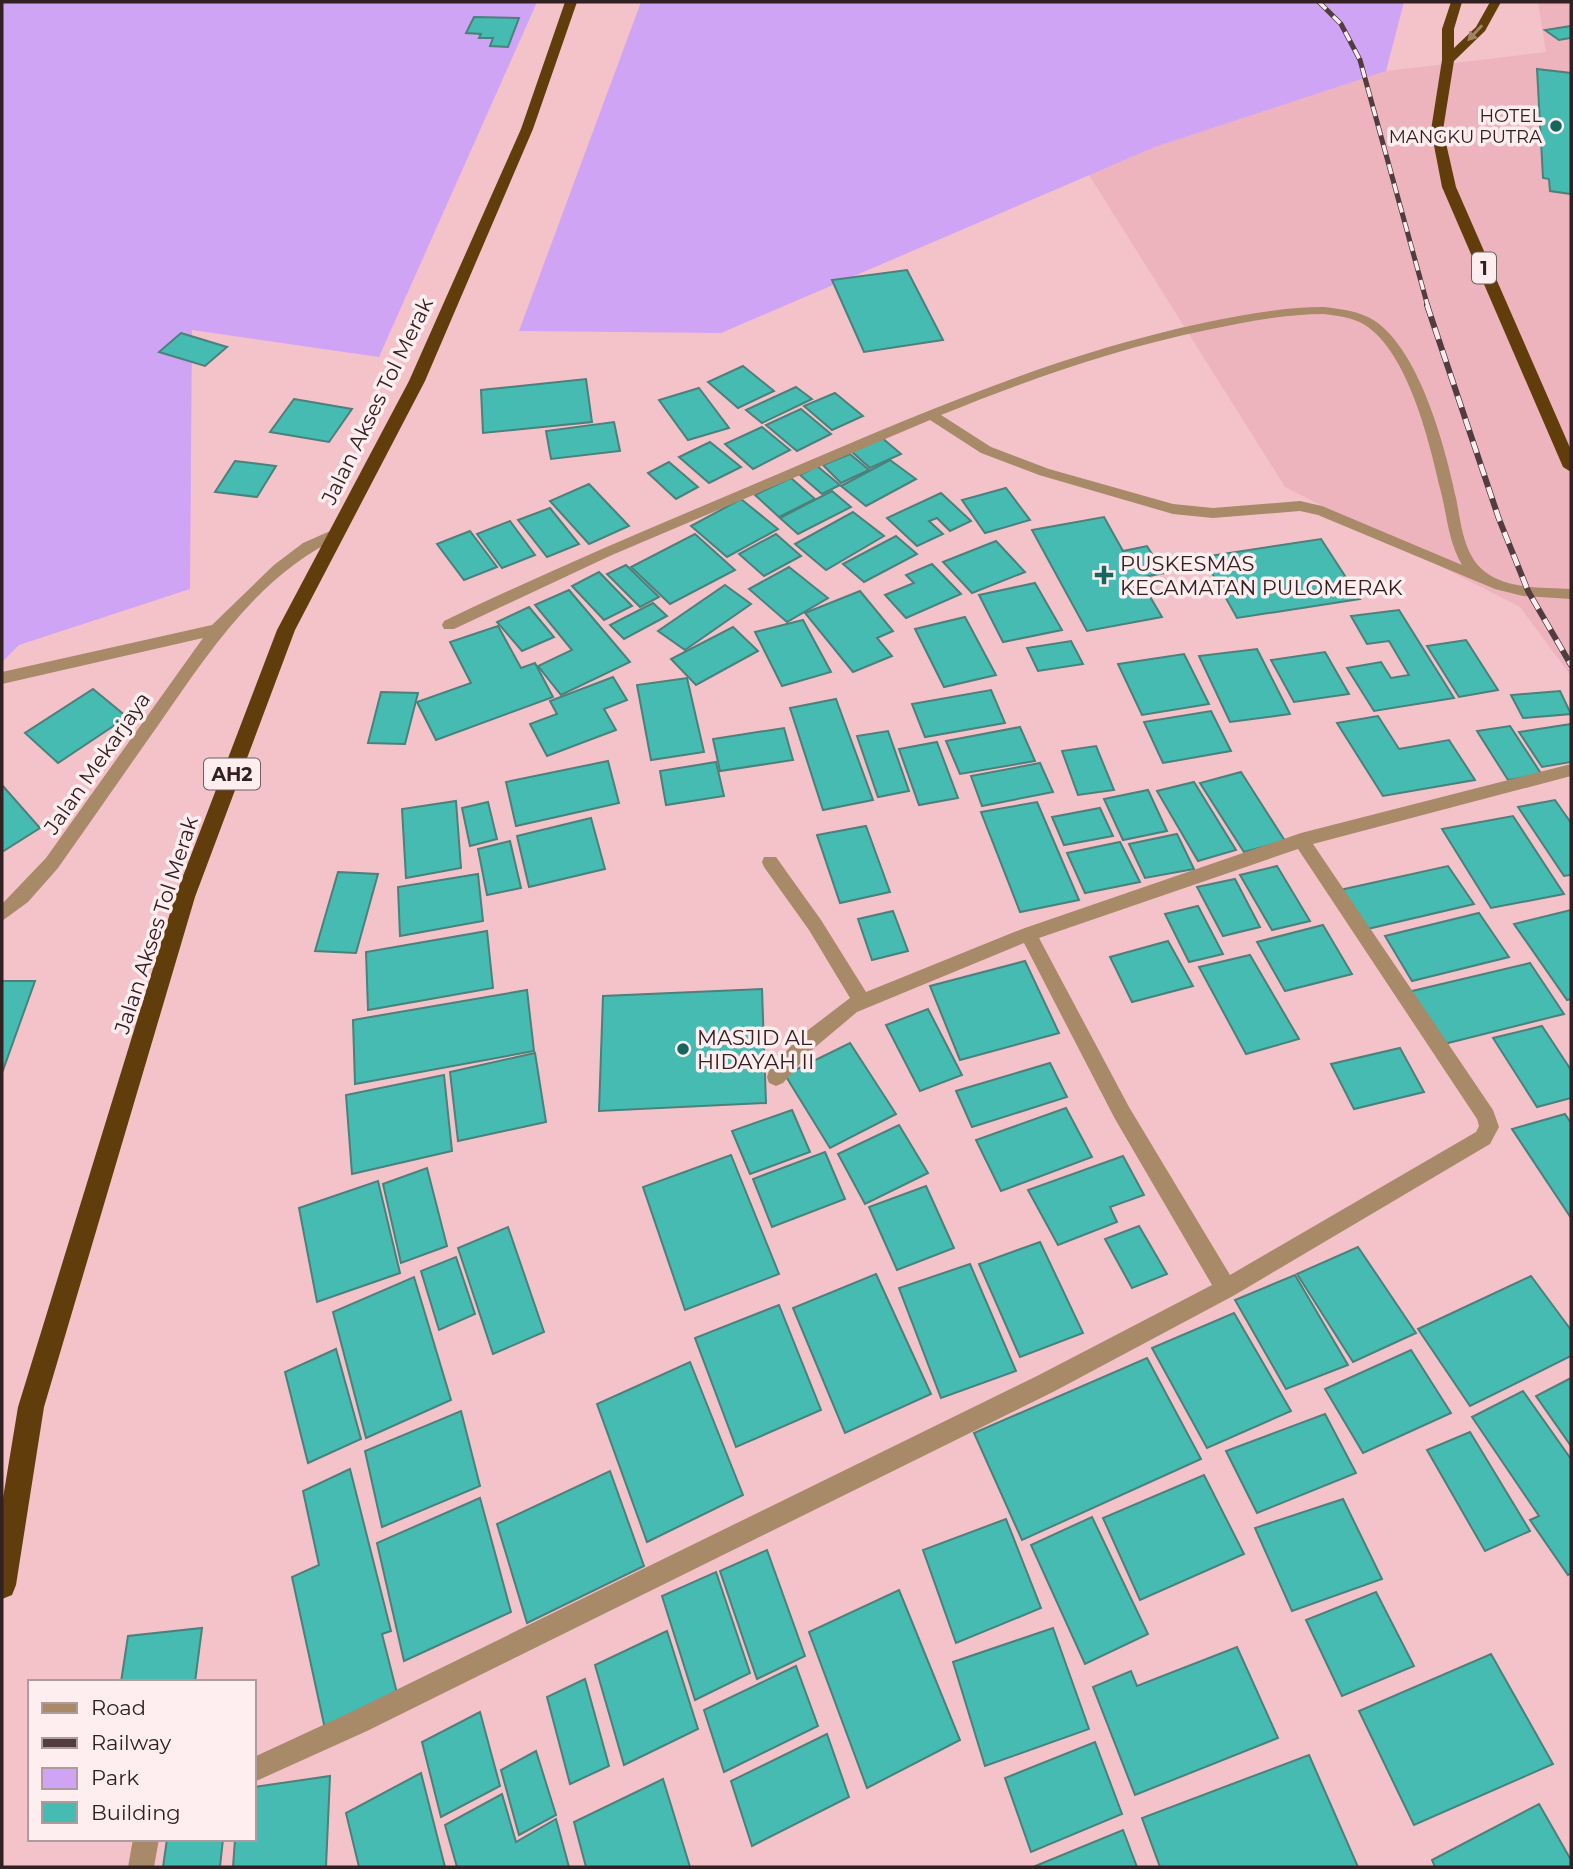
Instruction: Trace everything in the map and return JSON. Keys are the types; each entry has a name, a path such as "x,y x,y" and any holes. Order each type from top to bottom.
{"highway":[{"name":"Jalan Akses Tol Merak","path":"2,1584 31,1407 185,897 286,630 428,355 527,129 571,2"},
{"name":"1","path":"1456,2 1448,29 1448,60 1437,130 1449,187 1571,467"},
{"path":"1448,60 1481,29 1495,2"}],"street":[{"path":"449,625 545,578 930,414 1046,370 1199,327 1276,313 1331,312 1353,315 1373,325 1393,345 1405,367 1441,470 1465,561 1481,577"},
{"path":"930,414 986,450 1044,472 1173,509 1213,513 1300,506 1322,511 1506,588 1571,594"},
{"name":"Jalan Mekarjaya","path":"2,914 22,897 52,863 217,629 279,568 308,546 337,533"},
{"path":"2,678 217,629"},
{"path":"776,1076 806,1043 851,1006 1028,934 1301,840 1571,770"},
{"path":"256,1769 358,1722 1045,1384 1226,1289 1483,1138 1489,1127 1486,1116 1301,840"},
{"path":"770,862 815,925 862,1001"},
{"path":"1028,934 1122,1113 1226,1289"},
{"path":"141,1867 146,1841"}],"shaded area":[{"path":"1538,2 1571,2 1571,676 1520,607 1285,487 1089,175 1155,147 1386,71 1546,52"}],"green space":[{"path":"2,2 537,2 379,357 192,330 190,589 19,645 2,662"},
{"path":"641,2 1404,2 1386,71 1155,147 721,333 519,331"}],"building":[{"path":"474,17 519,18 508,47 490,46 493,38 479,38 481,34 466,33"},
{"path":"1571,26 1571,38 1559,40 1545,30"},
{"name":"HOTEL MANGKU PUTRA","path":"1537,69 1571,73 1571,194 1550,191 1549,179 1543,178"},
{"path":"907,270 943,340 864,352 832,280"},
{"path":"181,333 227,347 205,366 159,352"},
{"path":"743,366 774,391 738,408 708,382"},
{"path":"586,379 592,422 483,433 481,390"},
{"path":"796,387 812,399 762,423 746,410"},
{"path":"699,388 729,428 688,440 659,400"},
{"path":"835,393 863,416 832,430 804,406"},
{"path":"294,399 352,409 329,442 270,432"},
{"path":"801,409 831,434 797,451 766,425"},
{"path":"614,422 620,451 551,459 546,431"},
{"path":"762,427 790,450 753,469 725,444"},
{"path":"881,437 901,454 870,468 851,451"},
{"path":"710,442 741,467 709,483 679,457"},
{"path":"850,454 869,470 841,483 823,465"},
{"path":"890,460 916,479 866,506 841,486"},
{"path":"235,461 276,466 257,497 215,492"},
{"path":"669,462 698,487 676,499 648,473"},
{"path":"817,466 840,485 822,494 800,475"},
{"path":"791,478 815,499 779,517 755,495"},
{"path":"589,484 629,526 589,544 550,501"},
{"path":"1006,488 1030,520 985,533 962,500"},
{"path":"832,491 851,507 798,534 780,518"},
{"path":"941,493 971,521 950,531 937,518 929,521 943,534 917,546 887,518"},
{"path":"741,499 778,529 727,557 691,526"},
{"path":"550,508 579,544 547,557 518,520"},
{"path":"853,512 884,536 826,570 795,544"},
{"name":"PUSKESMAS KECAMATAN PULOMERAK","path":"1104,517 1123,551 1147,546 1164,573 1139,578 1162,617 1087,631 1032,530"},
{"path":"510,521 535,555 502,568 477,534"},
{"path":"470,531 497,567 464,580 437,544"},
{"path":"695,534 735,570 670,604 631,567"},
{"path":"776,534 801,556 764,576 739,554"},
{"path":"896,536 917,554 864,582 843,564"},
{"name":"PUSKESMAS KECAMATAN PULOMERAK","path":"1321,539 1360,599 1237,618 1203,557"},
{"path":"996,541 1025,572 972,593 943,562"},
{"path":"932,564 961,594 906,618 885,595 914,583 906,575"},
{"path":"626,565 659,597 640,607 607,574"},
{"path":"789,567 828,598 787,622 749,589"},
{"path":"599,572 632,606 604,620 572,586"},
{"path":"1035,583 1062,630 1003,642 979,595"},
{"path":"725,585 751,604 685,650 658,631"},
{"path":"569,590 630,662 561,695 538,666 572,650 535,605"},
{"path":"860,591 893,631 877,638 892,656 853,672 805,613"},
{"path":"653,603 667,616 624,639 610,625"},
{"path":"529,607 554,637 522,651 497,622"},
{"path":"1399,610 1454,698 1374,711 1347,668 1381,662 1391,678 1409,675 1389,641 1367,644 1351,616"},
{"path":"965,617 996,675 944,687 915,629"},
{"path":"803,620 831,672 782,686 755,632"},
{"path":"498,626 521,668 535,663 553,697 436,740 417,702 471,683 450,642"},
{"path":"733,627 758,651 696,685 671,659"},
{"path":"1466,640 1498,690 1459,697 1427,646"},
{"path":"1071,641 1083,664 1038,671 1027,648"},
{"path":"1257,649 1290,714 1230,722 1199,656"},
{"path":"1325,652 1349,694 1294,702 1271,660"},
{"path":"1184,654 1209,704 1142,715 1118,664"},
{"path":"613,677 627,700 604,709 616,730 547,756 530,724 557,714 550,701"},
{"path":"687,678 704,752 651,760 637,685"},
{"path":"93,689 127,717 58,763 25,733"},
{"path":"991,690 1005,723 925,737 912,704"},
{"path":"1560,691 1571,714 1523,718 1511,695"},
{"path":"381,692 418,693 405,744 368,743"},
{"path":"836,699 873,800 823,810 790,708"},
{"path":"1211,711 1231,751 1163,763 1144,722"},
{"path":"1378,716 1399,749 1449,740 1475,780 1383,796 1337,723"},
{"path":"1571,724 1571,762 1542,767 1519,732"},
{"path":"1510,726 1542,775 1508,780 1477,731"},
{"path":"1020,727 1035,761 960,774 946,741"},
{"path":"784,728 793,760 720,771 713,739"},
{"path":"888,731 909,791 878,797 857,736"},
{"path":"937,742 958,798 919,805 899,749"},
{"path":"1096,746 1114,790 1078,795 1062,751"},
{"path":"608,761 619,803 516,826 506,782"},
{"path":"716,762 724,796 666,805 660,771"},
{"path":"1040,763 1053,792 982,806 971,776"},
{"path":"1241,772 1285,841 1244,852 1200,783"},
{"path":"1194,782 1236,850 1198,861 1157,791"},
{"path":"2,785 40,828 2,852"},
{"path":"1148,790 1167,831 1123,840 1104,799"},
{"path":"1555,800 1571,823 1571,875 1564,876 1518,807"},
{"path":"456,801 461,868 406,878 402,809"},
{"path":"488,802 497,839 470,846 462,808"},
{"path":"1037,802 1079,900 1020,912 981,812"},
{"path":"1100,808 1113,836 1064,845 1052,817"},
{"path":"1513,816 1564,894 1491,908 1442,829"},
{"path":"591,818 605,869 529,887 517,836"},
{"path":"866,826 890,892 840,903 817,835"},
{"path":"1177,834 1194,869 1145,878 1129,844"},
{"path":"510,841 521,888 487,895 478,849"},
{"path":"1120,842 1140,882 1085,893 1067,853"},
{"path":"1277,866 1310,921 1272,930 1240,875"},
{"path":"1448,866 1474,904 1363,930 1340,890"},
{"path":"338,872 378,874 356,953 315,951"},
{"path":"478,874 483,921 400,936 398,887"},
{"path":"1235,879 1260,927 1223,936 1197,887"},
{"path":"1198,906 1223,954 1189,962 1165,914"},
{"path":"1571,910 1571,999 1567,1000 1514,924"},
{"path":"893,911 908,951 872,960 858,919"},
{"path":"1479,913 1509,957 1412,981 1385,936"},
{"path":"1323,925 1352,974 1285,991 1257,942"},
{"path":"487,931 493,988 368,1010 366,952"},
{"path":"1168,941 1193,986 1132,1002 1110,957"},
{"path":"1250,955 1299,1039 1246,1054 1199,967"},
{"path":"1025,961 1059,1033 960,1060 930,986"},
{"path":"1530,963 1564,1014 1440,1045 1408,992"},
{"path":"2,981 35,981 2,1073"},
{"name":"MASJID AL HIDAYAH II","path":"762,989 766,1103 599,1111 603,996"},
{"path":"527,990 534,1051 355,1084 353,1020"},
{"path":"928,1009 962,1075 920,1091 886,1025"},
{"path":"1542,1026 1571,1070 1571,1098 1537,1107 1493,1038"},
{"path":"850,1043 896,1114 830,1148 785,1075"},
{"path":"1400,1048 1424,1092 1354,1109 1331,1064"},
{"path":"535,1053 546,1122 458,1141 450,1072"},
{"path":"1050,1063 1067,1097 972,1127 956,1091"},
{"path":"444,1075 452,1151 352,1174 346,1095"},
{"path":"1066,1108 1092,1157 1001,1191 976,1140"},
{"path":"792,1110 810,1152 750,1174 732,1131"},
{"path":"1565,1114 1571,1123 1571,1218 1512,1129"},
{"path":"899,1125 928,1173 865,1204 838,1154"},
{"path":"825,1152 845,1199 772,1227 753,1179"},
{"path":"731,1155 779,1274 685,1310 643,1187"},
{"path":"1123,1156 1144,1195 1110,1207 1117,1222 1058,1245 1028,1190"},
{"path":"427,1168 447,1246 401,1263 383,1184"},
{"path":"378,1181 400,1273 317,1302 299,1208"},
{"path":"926,1186 954,1248 897,1270 869,1207"},
{"path":"1139,1226 1167,1274 1132,1288 1105,1239"},
{"path":"508,1227 544,1332 493,1354 458,1248"},
{"path":"1040,1242 1083,1333 1020,1357 979,1264"},
{"path":"1358,1247 1416,1333 1353,1362 1297,1274"},
{"path":"456,1257 475,1314 439,1330 421,1271"},
{"path":"970,1264 1016,1371 941,1398 899,1288"},
{"path":"876,1274 931,1394 845,1433 793,1308"},
{"path":"1295,1275 1348,1365 1286,1389 1235,1300"},
{"path":"1531,1276 1571,1330 1571,1356 1470,1406 1418,1329"},
{"path":"414,1277 451,1400 366,1438 333,1312"},
{"path":"779,1305 821,1410 736,1447 695,1338"},
{"path":"1234,1313 1291,1411 1207,1448 1152,1348"},
{"path":"336,1349 361,1439 308,1463 285,1372"},
{"path":"1411,1350 1451,1413 1363,1453 1325,1389"},
{"path":"1147,1358 1201,1459 1022,1540 974,1433"},
{"path":"690,1362 743,1495 647,1542 597,1404"},
{"path":"1571,1378 1571,1446 1536,1396"},
{"path":"1523,1391 1571,1459 1571,1573 1568,1575 1530,1520 1539,1516 1472,1417"},
{"path":"461,1411 480,1486 382,1527 365,1451"},
{"path":"1325,1414 1356,1473 1257,1513 1226,1451"},
{"path":"1470,1432 1530,1531 1485,1551 1427,1450"},
{"path":"350,1469 391,1631 382,1634 397,1693 325,1729 292,1577 319,1565 303,1491"},
{"path":"610,1471 644,1566 527,1623 497,1524"},
{"path":"1204,1475 1244,1554 1140,1600 1103,1518"},
{"path":"480,1498 511,1612 404,1661 377,1543"},
{"path":"1343,1499 1382,1579 1292,1611 1255,1528"},
{"path":"1092,1517 1148,1634 1085,1664 1031,1545"},
{"path":"1006,1519 1041,1608 956,1643 923,1550"},
{"path":"767,1550 805,1656 757,1679 720,1571"},
{"path":"716,1572 750,1673 695,1700 662,1596"},
{"path":"899,1590 960,1740 867,1788 809,1632"},
{"path":"1376,1592 1414,1666 1342,1696 1306,1620"},
{"path":"202,1628 195,1680 121,1680 128,1636"},
{"path":"1053,1628 1089,1729 985,1766 953,1662"},
{"path":"667,1631 698,1729 624,1765 595,1665"},
{"path":"1237,1647 1278,1738 1135,1795 1093,1687 1131,1671 1137,1686"},
{"path":"1491,1654 1553,1764 1414,1825 1359,1711"},
{"path":"796,1666 818,1726 724,1772 704,1710"},
{"path":"585,1679 609,1766 570,1784 547,1697"},
{"path":"480,1712 500,1786 441,1817 422,1742"},
{"path":"827,1734 849,1797 752,1846 731,1781"},
{"path":"1095,1742 1122,1814 1031,1852 1005,1778"},
{"path":"536,1751 556,1815 519,1835 501,1770"},
{"path":"1309,1755 1358,1867 1160,1867 1142,1818"},
{"path":"421,1773 445,1867 359,1867 346,1813"},
{"path":"330,1776 326,1867 233,1867 235,1841 256,1841 256,1787"},
{"path":"663,1779 690,1867 586,1867 574,1822"},
{"path":"502,1794 516,1842 556,1819 569,1867 457,1867 445,1825"},
{"path":"1539,1804 1571,1860 1571,1867 1435,1867 1432,1860"},
{"path":"1123,1830 1137,1867 1033,1867"},
{"path":"167,1841 223,1841 220,1867 163,1867"}],"railway":[{"path":"1319,2 1341,24 1360,60 1428,307"},
{"path":"1427,305 1499,519 1528,591 1571,665"}],"place":[{"name":"HOTEL MANGKU PUTRA","path":"1556,126"},
{"name":"PUSKESMAS KECAMATAN PULOMERAK","path":"1104,575"},
{"name":"MASJID AL HIDAYAH II","path":"683,1049"}]}
